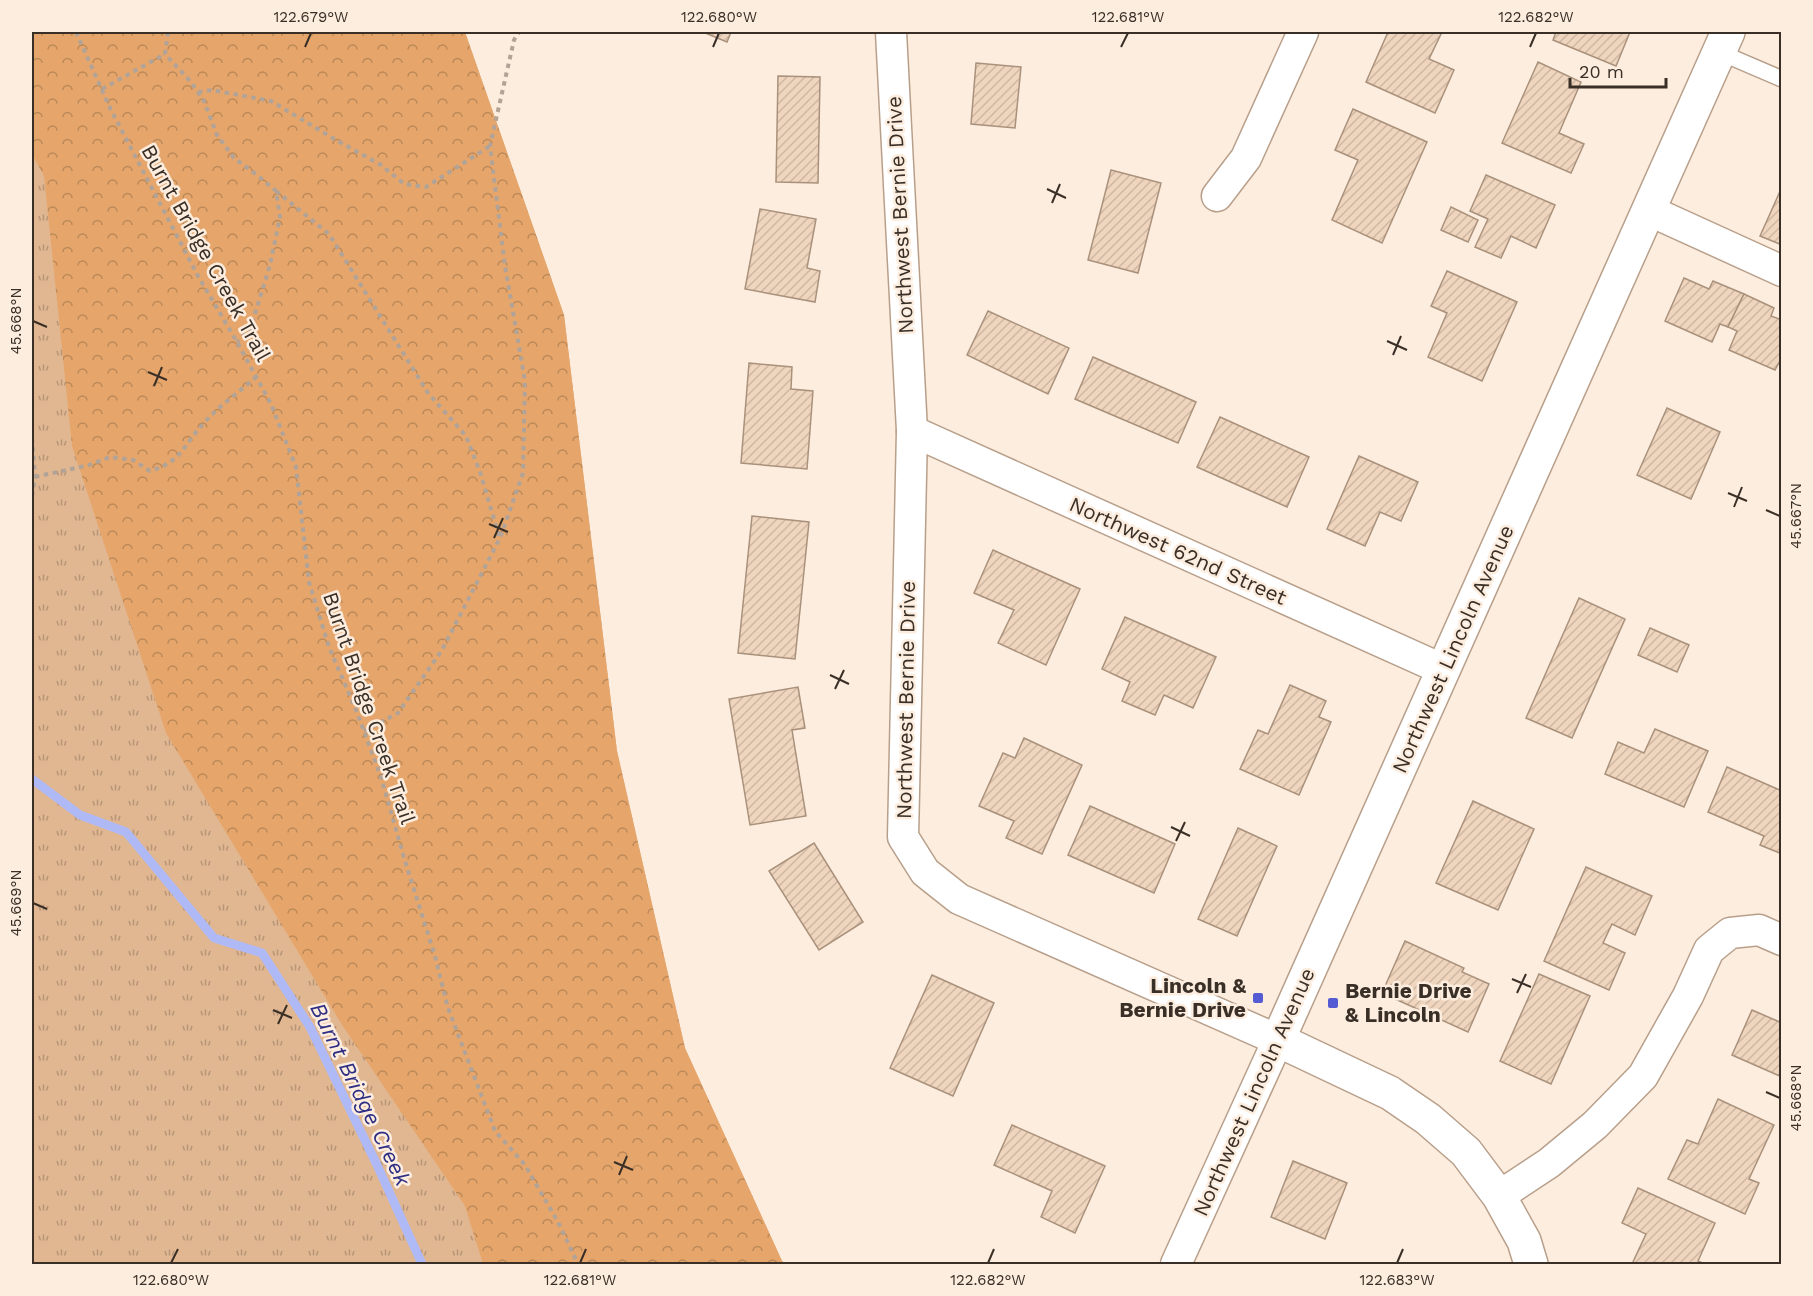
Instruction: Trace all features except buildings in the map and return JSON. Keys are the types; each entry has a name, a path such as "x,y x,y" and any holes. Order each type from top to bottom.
{"street":[{"name":"Northwest Bernie Drive","path":"891,32 912,431 903,837 925,872 959,899 1278,1040 1390,1093 1428,1119 1466,1152 1499,1196 1524,1241 1531,1264"},
{"path":"1217,196 1246,158 1303,32"},
{"name":"Northwest Lincoln Avenue","path":"1176,1264 1444,670 1723,42"},
{"path":"1648,210 1782,271"},
{"name":"Northwest 62nd Street","path":"912,431 1444,670"},
{"path":"1499,1196 1549,1163 1595,1125 1643,1076 1688,996 1708,950 1730,933 1759,930 1782,940"}],"lane":[{"path":"1723,42 1782,79"}],"path":[{"name":"Burnt Bridge Creek Trail","path":"76,32 115,118 198,276 271,404 296,467 309,582 329,647 381,777 435,956 448,1008 495,1131 525,1165 558,1222 578,1264"},
{"path":"168,32 165,54 204,101 217,135 234,158 329,234 428,393 466,436 480,472 500,538"},
{"path":"364,731 398,713 442,650 500,538 523,473 525,381 505,266 490,146 514,40 519,32"},
{"path":"102,89 165,54"},
{"path":"198,92 212,90 271,101 381,165 404,184 426,187 490,146"},
{"path":"237,342 250,330 270,265 280,217 276,191"},
{"path":"35,477 89,465 110,457 133,460 150,471 166,467 181,453 203,423 256,377"},
{"path":"32,438 35,477 32,497"}],"green space":[{"path":"32,32 465,32 564,315 617,751 685,1048 782,1261 786,1264 32,1264"},
{"path":"32,32 465,32 564,315 617,751 685,1048 782,1261 786,1264 483,1264 465,1206 342,1025 166,733 72,446 44,176 32,154"}],"waterway":[{"name":"Burnt Bridge Creek","path":"32,779 80,815 126,832 214,938 262,953 310,1027 422,1264"}],"place":[{"name":"Lincoln & Bernie Drive","path":"1258,998"},
{"name":"Bernie Drive & Lincoln","path":"1333,1003"}]}
